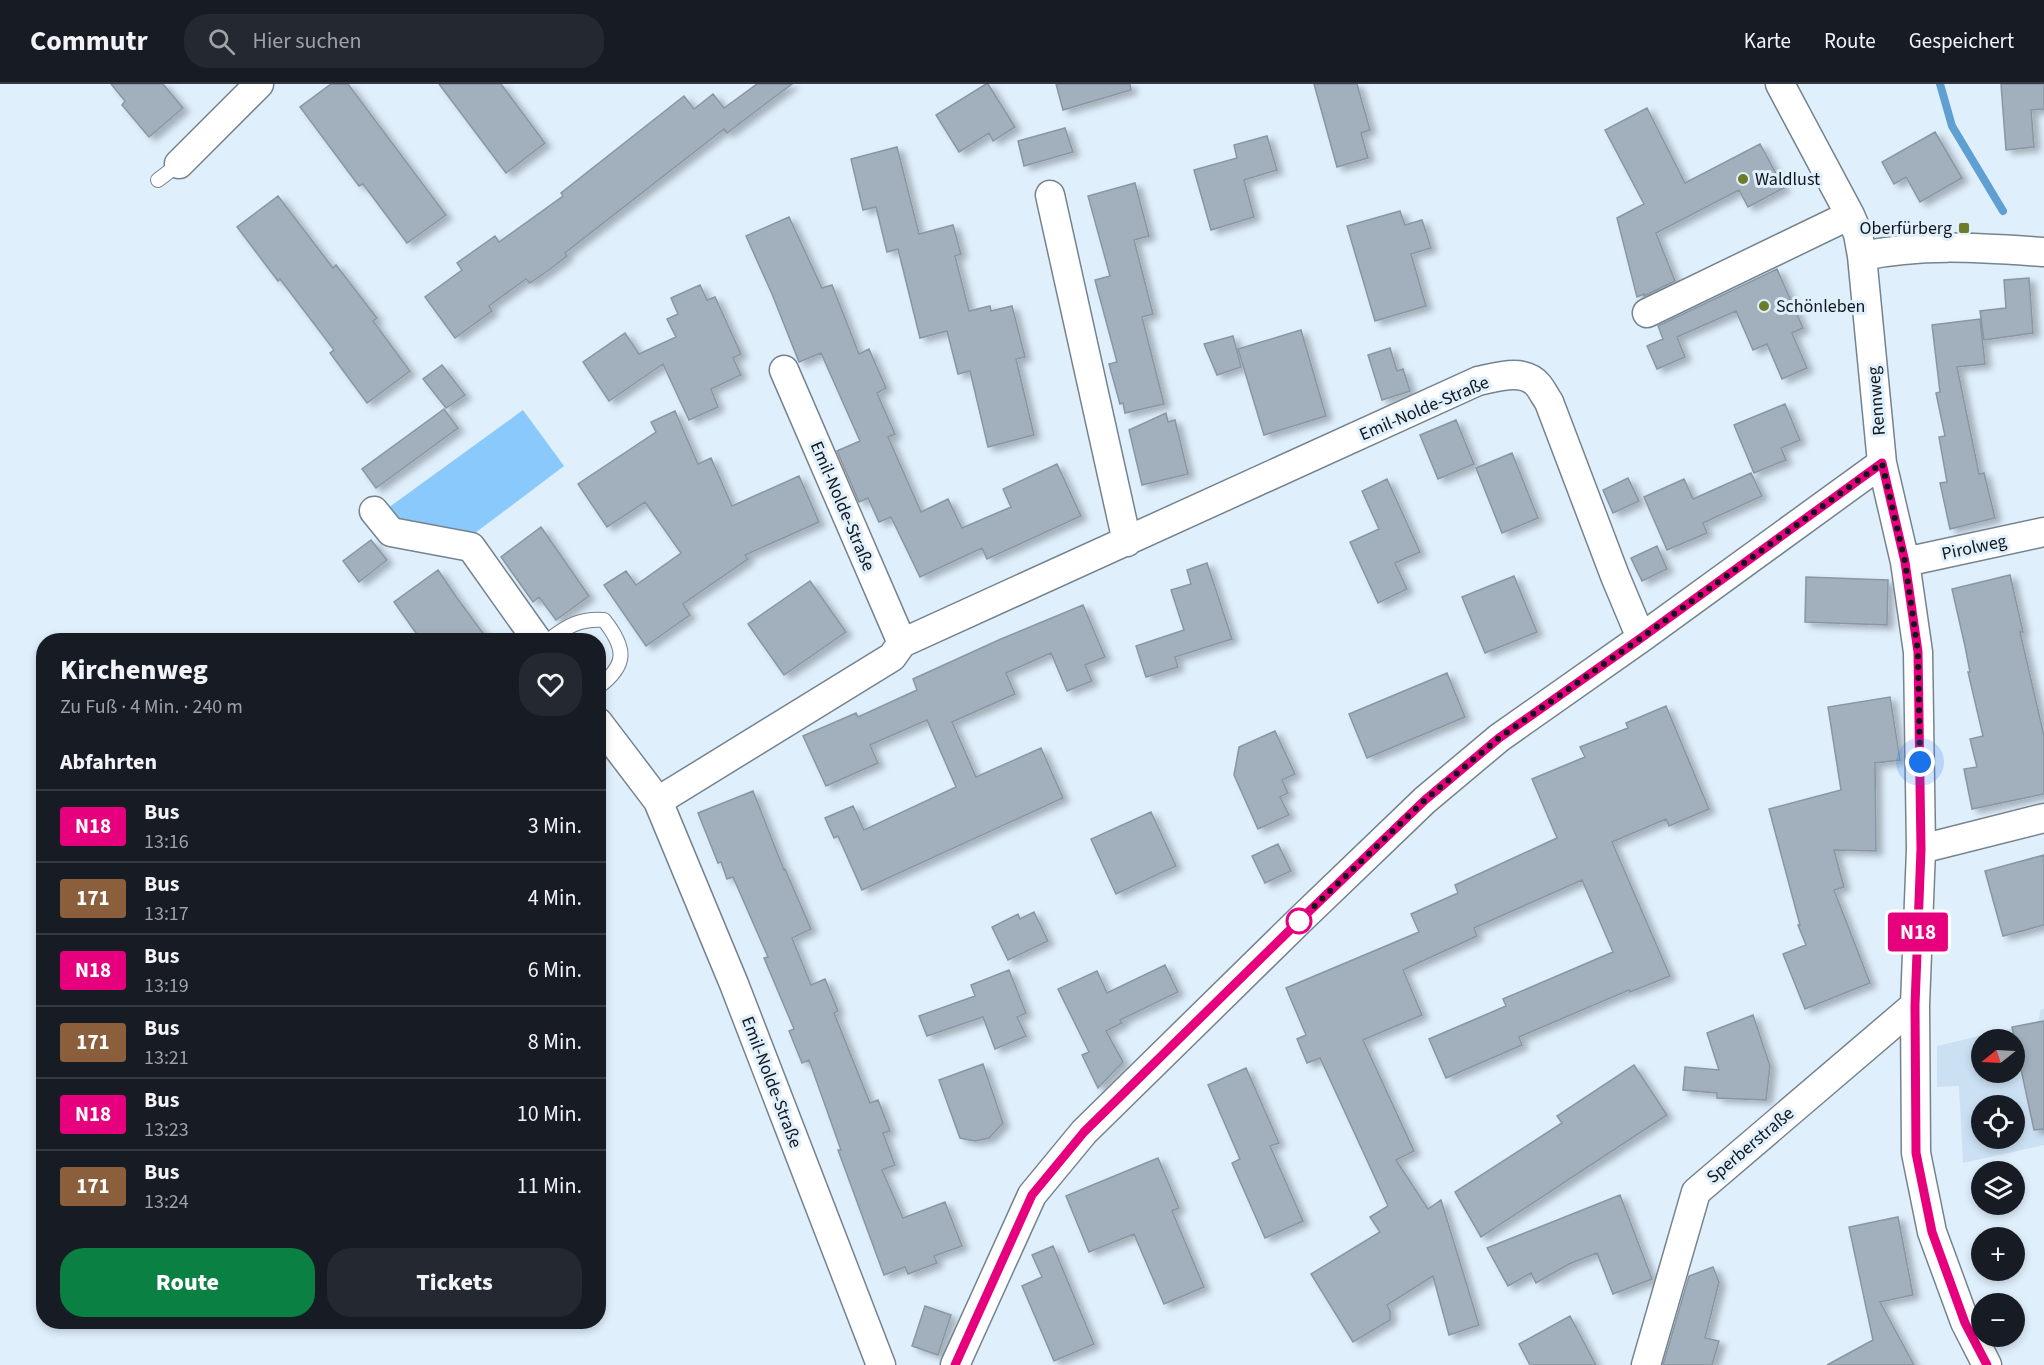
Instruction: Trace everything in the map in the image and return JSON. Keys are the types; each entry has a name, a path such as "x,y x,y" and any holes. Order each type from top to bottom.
{"street":[{"path":"168,172 259,84"},
{"name":"Rennweg","path":"1780,84 1850,215 1858,234 1862,256 1882,463 1905,562 1918,652 1921,849 1915,1005 1916,1153 1932,1232 1965,1323 1987,1365"},
{"path":"1050,195 1127,542"},
{"path":"1647,313 1850,215"},
{"path":"1862,256 1894,249 1946,247 2044,252"},
{"name":"Emil-Nolde-Straße","path":"784,370 902,643"},
{"name":"Emil-Nolde-Straße","path":"658,801 892,657 902,643 1478,381 1506,376 1525,376 1537,383 1549,402 1641,638"},
{"path":"955,1365 1032,1195 1084,1132 1425,800 1499,738 1882,463"},
{"path":"374,511 391,532 471,547 532,633"},
{"name":"Pirolweg","path":"1905,562 2044,532"},
{"name":"Emil-Nolde-Straße","path":"606,733 658,801 734,984 881,1365"},
{"path":"1921,849 2044,818"},
{"name":"Sperberstraße","path":"1646,1365 1696,1192 1915,1005"}],"lane":[{"path":"559,633 573,623 591,619 604,620 617,637 621,656 616,672 606,680"}],"shaded area":[{"path":"523,410 564,466 467,539 403,525 388,508"},
{"path":"2041,1009 2044,1009 2044,1145 1963,1163 1959,1086 1937,1087 1937,1046 1971,1038 1971,1083 2025,1083 2025,1029 2009,1029 2038,1022"}],"building":[{"path":"111,84 163,84 183,108 149,137 122,105 125,101"},
{"path":"331,84 348,84 446,215 407,243 363,184 359,186 300,107"},
{"path":"439,84 501,84 545,143 506,173"},
{"path":"757,84 792,84 727,133 724,129 565,253 567,256 549,270 530,283 526,279 489,306 492,311 455,338 425,297 462,270 457,263 495,236 499,242 563,196 561,193 684,96 694,109 713,94 724,108"},
{"path":"986,84 1015,127 993,141 989,133 959,152 936,115"},
{"path":"1056,84 1130,84 1131,90 1063,110"},
{"path":"1314,84 1357,84 1370,130 1361,133 1368,158 1337,167"},
{"path":"2001,84 2044,84 2044,109 2031,110 2034,147 2006,150"},
{"path":"1647,108 1685,183 1760,144 1784,188 1748,207 1739,190 1656,233 1675,281 1637,297 1617,218 1644,204 1605,130"},
{"path":"1065,128 1073,152 1024,166 1018,141"},
{"path":"1935,132 1962,178 1920,202 1906,177 1894,184 1882,162"},
{"path":"1267,136 1277,170 1244,180 1254,217 1211,230 1194,170 1237,158 1234,145"},
{"path":"897,147 919,234 953,225 961,254 955,256 969,311 990,306 991,311 1012,306 1025,357 1016,359 1034,435 988,447 970,371 958,374 947,331 920,338 898,249 887,252 876,207 863,210 851,159"},
{"path":"1135,183 1149,236 1134,240 1153,314 1142,317 1164,404 1125,413 1123,403 1120,404 1109,364 1117,362 1095,280 1110,276 1088,196"},
{"path":"278,196 333,268 336,265 377,318 373,321 410,371 367,403 330,353 334,350 237,227"},
{"path":"1400,211 1405,225 1422,220 1431,248 1411,254 1426,306 1375,321 1347,226"},
{"path":"789,217 822,288 832,285 859,354 869,349 886,388 877,393 895,434 888,437 921,512 948,499 962,528 1011,507 1003,489 1057,464 1081,516 987,559 982,548 920,577 891,517 879,522 868,498 859,502 837,451 860,441 821,353 799,362 746,236"},
{"path":"1777,269 1803,328 1792,333 1807,368 1782,379 1767,344 1753,350 1736,311 1677,337 1685,357 1657,369 1647,346 1663,339 1658,326"},
{"path":"2029,278 2033,333 1984,340 1980,311 2006,308 2004,280"},
{"path":"700,285 707,300 715,297 741,354 733,358 741,375 711,389 718,407 689,420 663,364 609,401 583,362 625,333 639,354 676,337 667,319 678,314 671,298"},
{"path":"1980,319 1985,364 1957,367 1979,474 1984,473 1995,518 1950,529 1940,483 1947,482 1939,437 1945,436 1936,393 1940,392 1932,325"},
{"path":"1301,330 1326,416 1264,435 1238,349"},
{"path":"1233,336 1241,367 1217,375 1204,344"},
{"path":"1390,348 1397,371 1403,369 1410,391 1382,400 1368,355"},
{"path":"442,365 465,395 446,408 423,379"},
{"path":"1785,404 1800,440 1781,448 1786,460 1754,473 1734,425"},
{"path":"444,409 458,428 376,488 362,469"},
{"path":"675,411 698,464 711,458 732,506 799,476 819,522 745,555 748,559 683,604 690,615 646,646 604,585 626,571 636,585 681,553 645,502 607,527 578,484 656,432 651,422"},
{"path":"1166,413 1168,422 1175,420 1188,474 1142,485 1129,430"},
{"path":"1456,420 1474,464 1438,479 1420,435"},
{"path":"1512,453 1538,518 1502,533 1476,468"},
{"path":"1751,473 1762,496 1703,523 1707,533 1667,550 1644,497 1684,479 1693,499"},
{"path":"1628,478 1639,501 1613,513 1603,490"},
{"path":"1387,479 1420,552 1395,563 1407,589 1378,603 1350,542 1379,529 1362,491"},
{"path":"541,527 589,596 556,620 539,597 533,602 501,557"},
{"path":"371,540 387,560 359,582 343,561"},
{"path":"1657,546 1667,569 1642,581 1631,558"},
{"path":"1207,563 1232,639 1175,657 1178,667 1146,677 1136,646 1184,630 1171,590 1191,584 1187,570"},
{"path":"438,570 483,633 416,633 394,602"},
{"path":"2010,575 2023,632 2020,632 2044,736 2044,794 1972,809 1964,769 1977,767 1970,739 1983,736 1952,589"},
{"path":"1514,576 1537,632 1485,653 1462,597"},
{"path":"1806,577 1888,580 1887,625 1805,622"},
{"path":"810,581 846,632 784,675 748,624"},
{"path":"1083,605 1105,657 1085,665 1092,681 1067,691 1051,653 1006,673 1015,694 952,722 976,777 1041,748 1063,798 862,890 838,836 834,838 825,818 853,806 864,830 956,787 927,720 870,745 878,763 826,786 803,736 856,713 858,717 917,690 913,679"},
{"path":"1447,673 1465,717 1367,758 1349,714"},
{"path":"1890,697 1900,760 1875,763 1876,851 1834,850 1844,887 1834,890 1870,983 1805,1009 1783,954 1806,945 1798,925 1800,925 1769,809 1841,790 1828,707"},
{"path":"1666,706 1709,809 1669,826 1666,819 1612,842 1670,976 1630,992 1629,990 1519,1037 1522,1045 1446,1078 1429,1039 1506,1006 1503,999 1613,952 1582,880 1474,928 1477,936 1403,970 1422,1015 1363,1040 1414,1151 1396,1160 1428,1209 1441,1200 1479,1325 1449,1335 1433,1276 1387,1305 1390,1320 1353,1342 1311,1274 1380,1232 1370,1217 1388,1206 1320,1058 1307,1063 1297,1039 1306,1035 1286,988 1419,932 1411,914 1458,893 1455,885 1557,838 1532,779 1585,757 1580,747 1628,728 1626,723"},
{"path":"1275,731 1295,774 1282,780 1288,793 1280,797 1289,815 1258,829 1234,775 1239,747"},
{"path":"753,791 784,870 811,929 792,938 811,985 825,979 838,1011 834,1013 870,1103 878,1100 890,1131 883,1133 895,1165 882,1170 903,1218 945,1202 962,1246 934,1256 937,1263 908,1274 905,1267 884,1275 838,1150 841,1150 809,1060 802,1063 789,1031 794,1029 764,958 768,957 733,877 727,879 721,862 718,863 698,813"},
{"path":"1151,812 1176,866 1116,894 1091,839"},
{"path":"1278,844 1291,871 1265,883 1252,856"},
{"path":"2044,855 2044,925 2003,936 1985,871"},
{"path":"1034,912 1048,941 1008,960 992,927 1018,914 1020,919"},
{"path":"1165,965 1178,992 1120,1020 1122,1023 1106,1031 1123,1062 1098,1088 1082,1055 1089,1052 1058,989 1097,971 1107,993"},
{"path":"1009,970 1026,1013 1017,1017 1026,1036 995,1049 983,1017 927,1036 919,1016 975,996 971,985"},
{"path":"1753,1015 1770,1066 1766,1100 1717,1098 1717,1093 1683,1090 1685,1067 1719,1070 1707,1033"},
{"path":"2044,1021 2044,1129 2034,1130 2024,1083 2025,1029 2012,1029 2012,1027"},
{"path":"983,1064 1003,1123 989,1138 975,1141 960,1138 939,1080"},
{"path":"1634,1065 1667,1115 1481,1237 1455,1192 1562,1123 1557,1116"},
{"path":"1246,1068 1279,1143 1270,1146 1303,1221 1265,1238 1232,1163 1240,1159 1208,1085"},
{"path":"1158,1158 1179,1208 1172,1211 1204,1287 1164,1304 1134,1234 1089,1252 1066,1196"},
{"path":"1620,1195 1652,1279 1613,1294 1597,1253 1569,1264 1536,1283 1531,1273 1508,1286 1487,1248"},
{"path":"1898,1217 1913,1295 1880,1302 1914,1365 1827,1365 1873,1340 1849,1227"},
{"path":"1053,1246 1094,1344 1054,1361 1022,1286 1042,1277 1032,1255"},
{"path":"1713,1267 1719,1282 1705,1338 1719,1341 1712,1365 1663,1365 1689,1276"},
{"path":"925,1306 951,1315 938,1355 912,1346"},
{"path":"1570,1316 1596,1365 1530,1365 1519,1344"}],"waterway":[{"path":"1940,84 1952,126 2003,211"}],"bus line":[{"name":"N18","path":"955,1365 1032,1195 1084,1132 1299,921 1425,800 1499,738 1882,463 1905,562 1918,652 1921,849 1915,1005 1916,1153 1932,1232 1965,1323 1987,1365"}],"place":[{"name":"Waldlust","path":"1743,179"},
{"name":"Oberfürberg","path":"1964,228"},
{"name":"Schönleben","path":"1764,306"}],"route":[{"path":"1299,921 1425,800 1499,738 1882,463 1905,562 1918,652 1920,762"}]}
